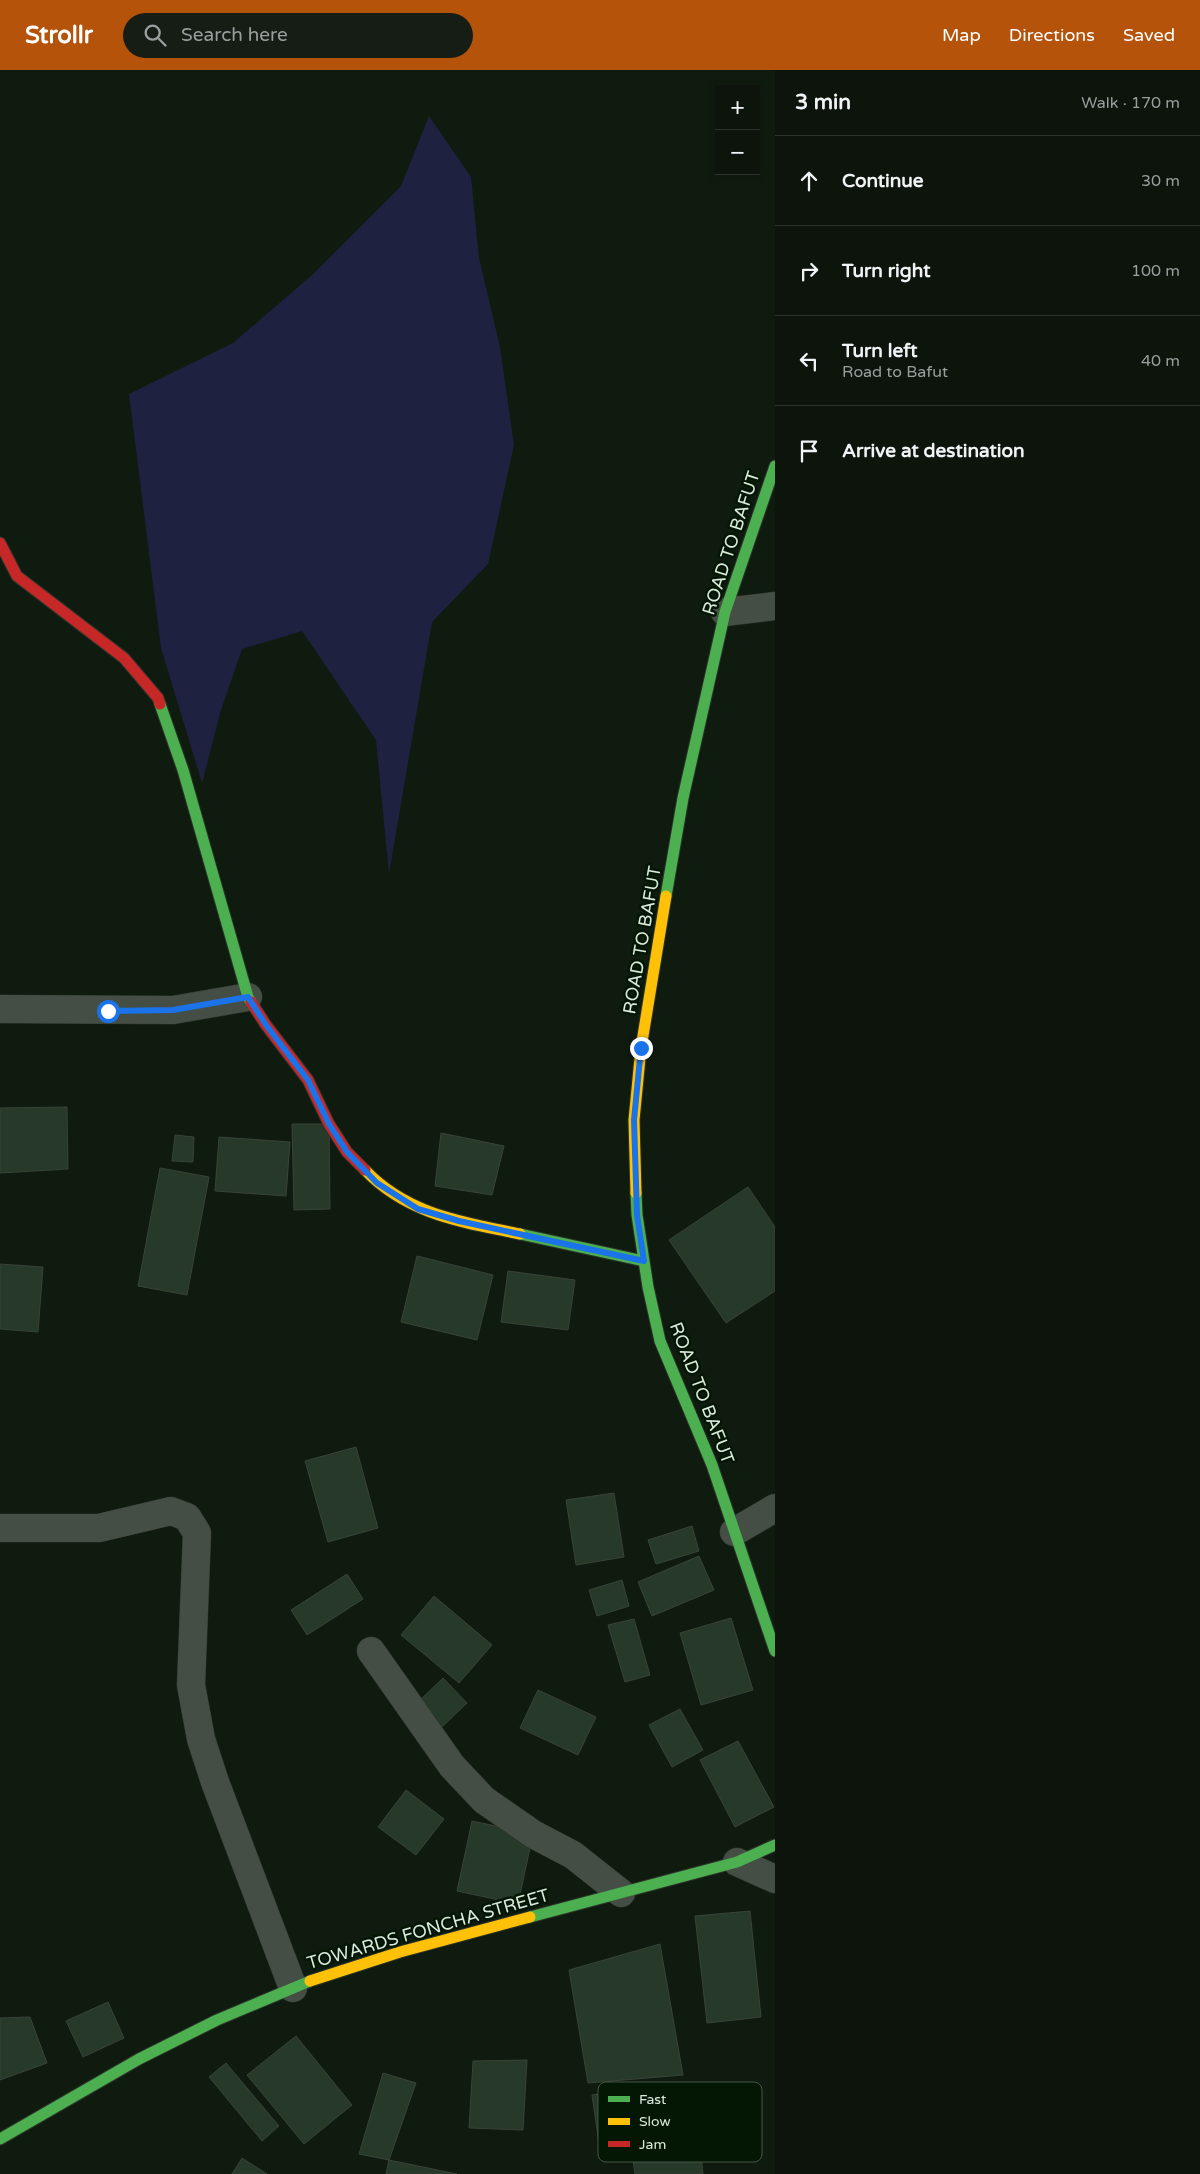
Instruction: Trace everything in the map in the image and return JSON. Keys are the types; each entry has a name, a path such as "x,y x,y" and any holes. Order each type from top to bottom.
{"street":[{"name":"ROAD TO BAFUT","path":"775,466 724,612 683,798 641,1048 634,1120 637,1215 660,1341 712,1465 775,1651"},
{"path":"0,543 18,576 124,658 158,698 183,770 248,997 266,1025 308,1080 329,1124 347,1152 377,1183 418,1209 459,1221 644,1261"},
{"path":"724,612 775,606"},
{"path":"0,1009 173,1010 248,997"},
{"path":"734,1532 775,1508"},
{"path":"0,1528 99,1528 171,1511 187,1517 197,1533 191,1685 201,1739 215,1782 293,1988"},
{"path":"371,1651 452,1766 484,1800 532,1834 573,1855 621,1893"},
{"name":"TOWARDS FONCHA STREET","path":"0,2139 139,2059 217,2020 316,1979 400,1952 737,1862 775,1845"},
{"path":"737,1862 775,1879"}],"shaded area":[{"path":"429,116 471,177 479,258 500,347 514,445 488,564 432,622 389,874 376,740 302,631 242,649 221,710 202,783 161,648 129,394 233,343 312,275 401,186"}],"building":[{"path":"67,1107 68,1169 0,1173 0,1108"},
{"path":"292,1124 329,1124 330,1209 294,1210"},
{"path":"441,1133 504,1146 492,1195 435,1186"},
{"path":"175,1135 194,1137 193,1162 172,1161"},
{"path":"219,1137 290,1142 286,1196 215,1191"},
{"path":"160,1168 209,1177 187,1295 138,1286"},
{"path":"748,1187 775,1227 775,1291 726,1323 669,1240"},
{"path":"417,1256 493,1275 477,1340 401,1322"},
{"path":"0,1264 43,1267 38,1332 0,1329"},
{"path":"508,1271 575,1280 568,1330 501,1322"},
{"path":"356,1447 378,1528 328,1542 305,1461"},
{"path":"614,1493 624,1557 576,1565 566,1500"},
{"path":"692,1526 699,1551 656,1564 648,1540"},
{"path":"699,1556 714,1590 652,1616 638,1582"},
{"path":"347,1574 363,1599 307,1635 291,1610"},
{"path":"622,1580 629,1606 597,1616 589,1590"},
{"path":"434,1596 492,1645 459,1683 401,1635"},
{"path":"731,1618 753,1690 701,1705 680,1633"},
{"path":"634,1619 650,1675 625,1682 608,1625"},
{"path":"443,1678 467,1703 440,1729 416,1704"},
{"path":"538,1690 596,1717 578,1755 520,1728"},
{"path":"680,1709 703,1750 672,1767 649,1725"},
{"path":"738,1741 774,1807 735,1827 700,1760"},
{"path":"406,1790 444,1819 416,1855 378,1827"},
{"path":"472,1821 533,1834 518,1904 457,1891"},
{"path":"750,1911 761,2017 707,2023 695,1916"},
{"path":"660,1944 683,2075 588,2083 569,1970"},
{"path":"108,2002 124,2038 83,2057 66,2021"},
{"path":"30,2017 47,2063 0,2080 0,2018"},
{"path":"296,2036 352,2105 304,2144 247,2075"},
{"path":"527,2060 523,2130 469,2128 473,2061"},
{"path":"226,2063 279,2126 262,2141 209,2077"},
{"path":"383,2073 416,2083 389,2160 359,2154"},
{"path":"598,2094 598,2136 592,2095"},
{"path":"242,2158 267,2174 232,2174"},
{"path":"389,2160 457,2174 386,2174"},
{"path":"633,2162 702,2162 703,2174 635,2174"}],"traffic: fast":[{"path":"666,896 683,798 725,612 775,466"},
{"path":"160,704 183,770 251,1002"},
{"path":"636,1193 637,1215 648,1287 660,1341 712,1465 775,1651"},
{"path":"520,1234 644,1261"},
{"path":"530,1917 737,1862 775,1845"},
{"path":"0,2139 139,2059 217,2020 310,1981"}],"traffic: slow":[{"path":"636,1193 634,1120 641,1048 666,896"},
{"path":"365,1170 399,1197 418,1207 457,1220 520,1234"},
{"path":"310,1981 400,1952 530,1917"}],"traffic: jam":[{"path":"0,543 17,576 124,658 158,698 160,704"},
{"path":"251,1002 308,1080 329,1124 347,1152 365,1170"}],"route":[{"path":"108,1011 173,1010 248,997 266,1025 308,1080 329,1124 347,1152 377,1183 418,1209 459,1221 644,1261 637,1215 634,1120 641,1048"}]}
